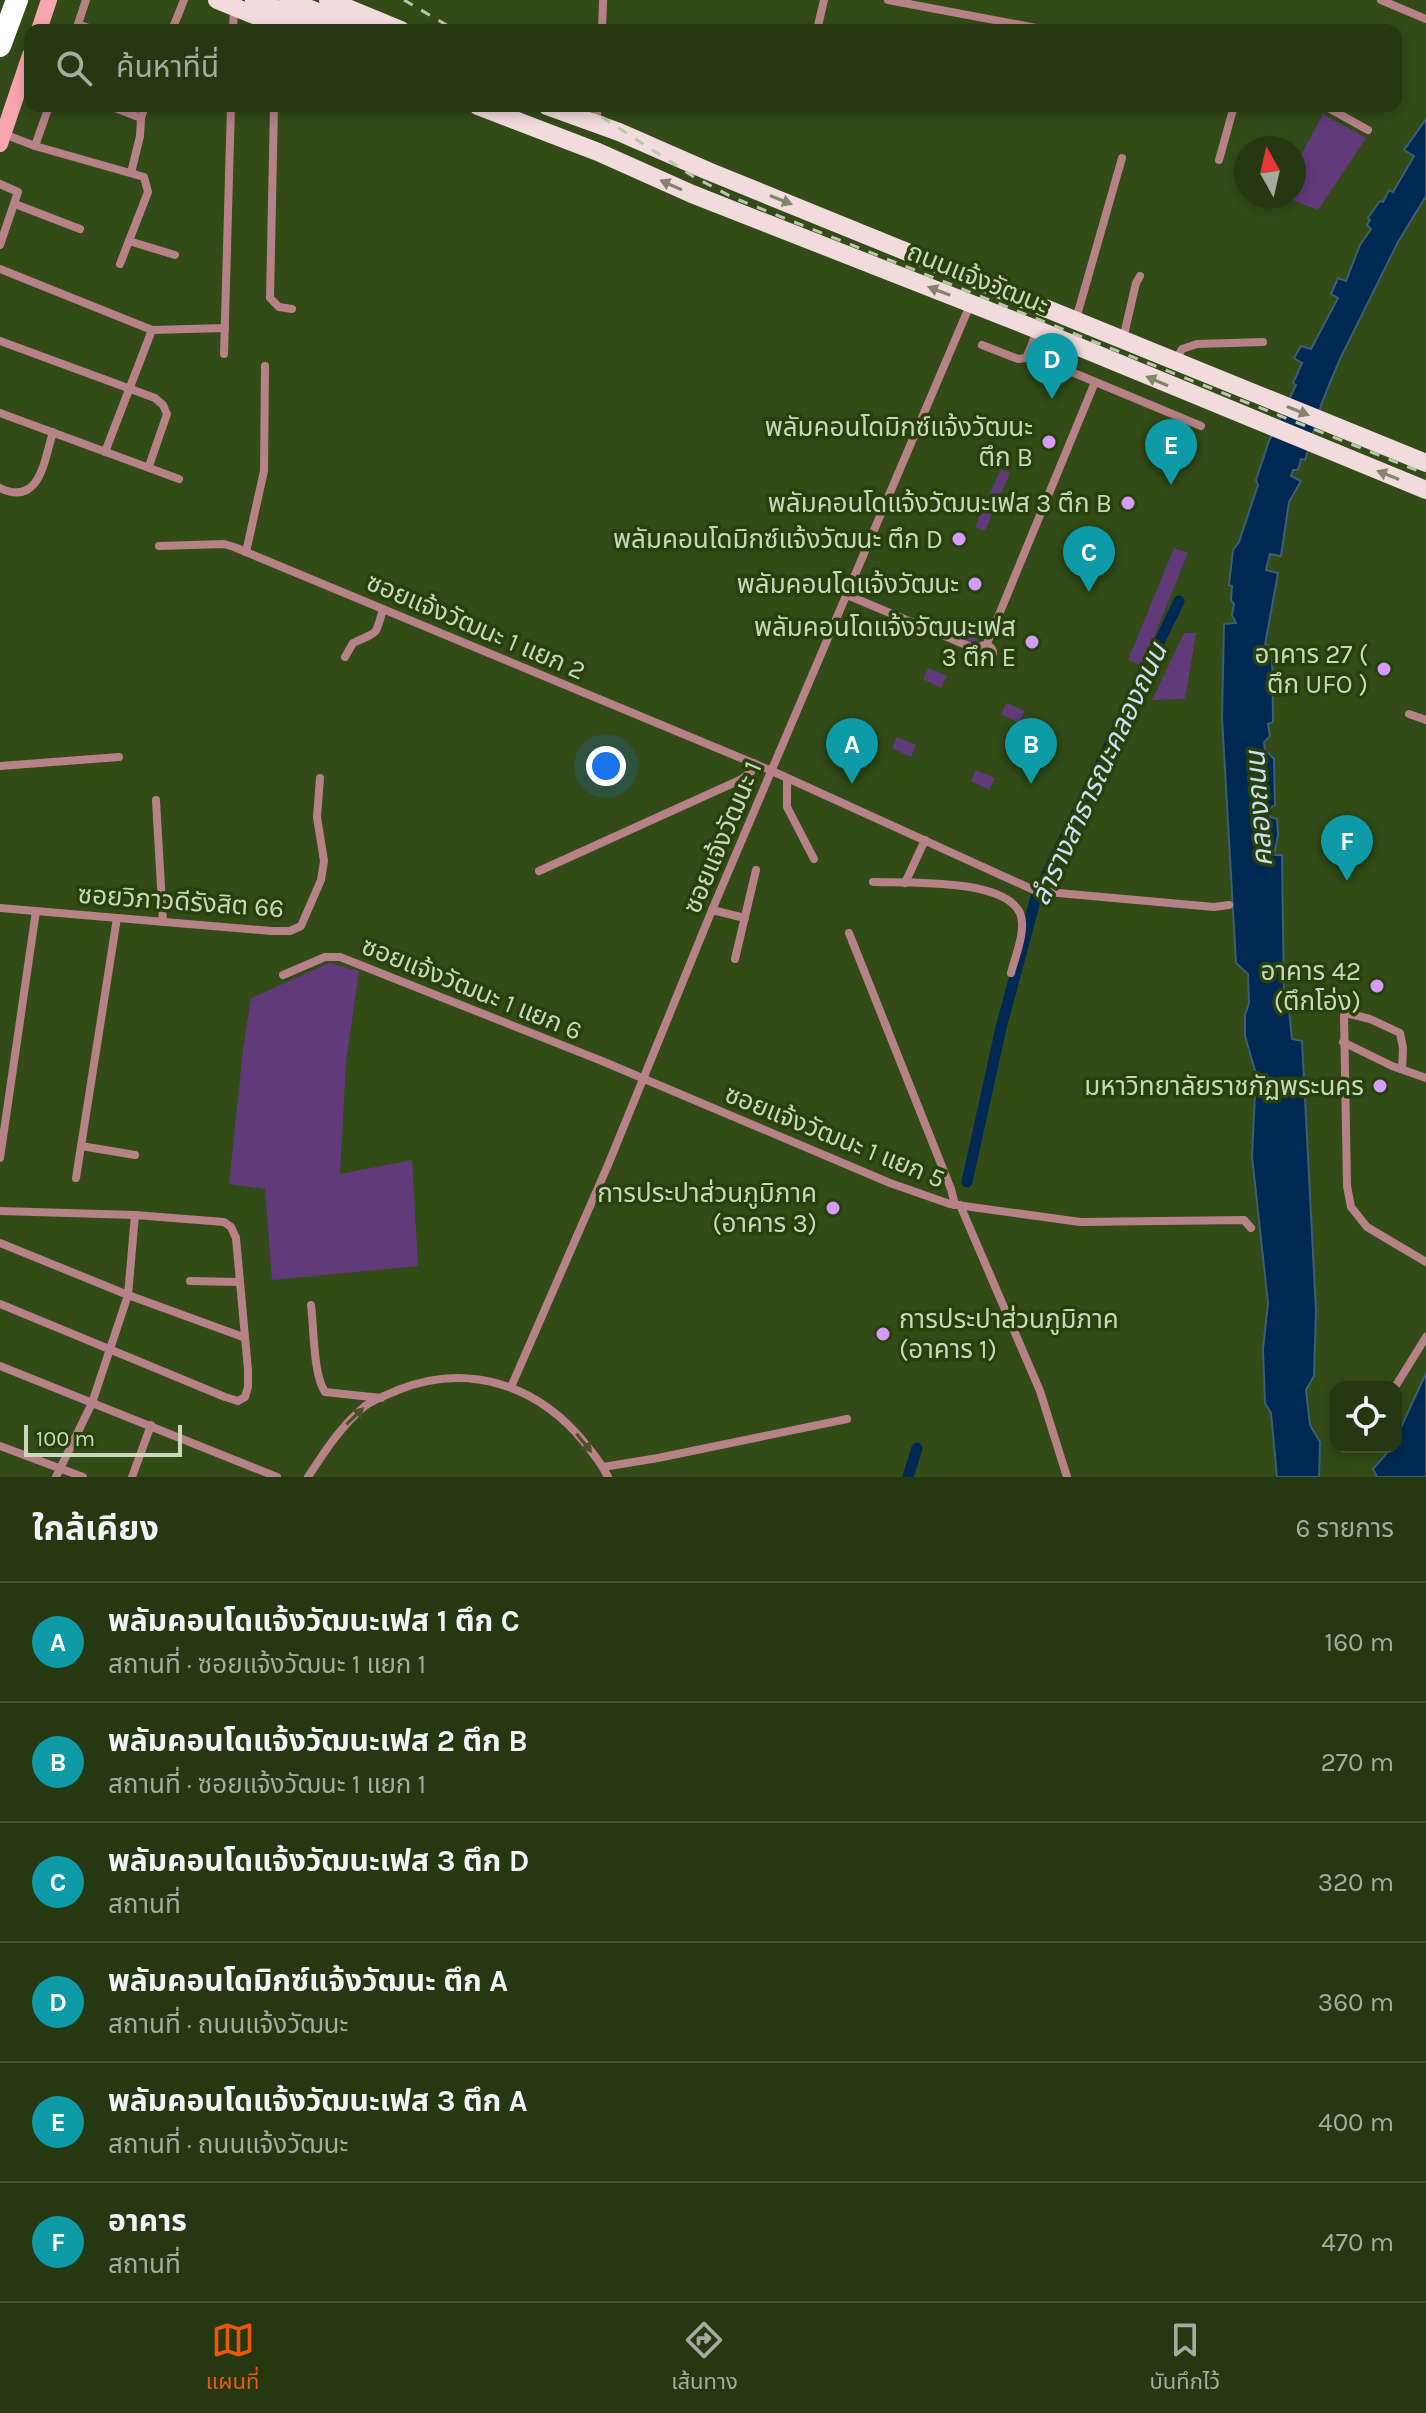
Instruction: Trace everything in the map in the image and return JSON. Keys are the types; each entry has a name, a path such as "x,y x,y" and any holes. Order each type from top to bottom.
{"highway":[{"path":"0,21 8,0"},
{"path":"0,46 17,0"}],"main road":[{"path":"41,24 49,0"},
{"path":"254,0 312,24"},
{"path":"288,0 347,24"},
{"path":"328,0 386,24"},
{"path":"225,3 272,24"},
{"path":"2,138 24,73"},
{"name":"ถนนแจ้งวัฒนะ","path":"494,112 1038,330 1426,490"},
{"name":"ถนนแจ้งวัฒนะ","path":"525,112 561,128 598,152"},
{"name":"ถนนแจ้งวัฒนะ","path":"564,112 1426,463"},
{"name":"ถนนแจ้งวัฒนะ","path":"598,112 619,132"}],"street":[{"path":"78,24 86,0"},
{"path":"174,24 184,0"},
{"path":"602,24 603,0"},
{"path":"818,24 824,0"},
{"path":"888,0 1014,24"},
{"path":"1381,0 1426,19"},
{"path":"225,3 231,24"},
{"path":"980,24 982,18"},
{"path":"35,146 47,112"},
{"path":"126,112 141,118"},
{"path":"131,173 143,112"},
{"path":"224,354 231,112"},
{"path":"274,112 270,298 279,307 292,309"},
{"path":"1219,160 1232,112"},
{"path":"1336,112 1368,130"},
{"path":"2,138 144,177 148,192 120,264"},
{"path":"1076,320 1122,158"},
{"path":"0,184 18,192 0,245"},
{"path":"15,204 80,229"},
{"path":"129,241 175,255"},
{"path":"0,269 152,330 225,328"},
{"path":"1122,339 1140,276"},
{"name":"ซอยแจ้งวัฒนะ 1","path":"511,1387 971,303"},
{"path":"105,452 152,330"},
{"path":"982,345 1018,359 1026,358 1038,330"},
{"path":"0,341 155,398 167,414 149,466"},
{"path":"1176,361 1182,349 1197,344 1263,342"},
{"path":"1030,348 1030,354 1035,357 1201,426"},
{"path":"246,552 264,471 265,366"},
{"path":"847,595 982,648 1095,382"},
{"path":"0,413 179,479"},
{"path":"0,488 21,494 30,490 38,480 53,432"},
{"name":"ซอยแจ้งวัฒนะ 1 แยก 2","path":"159,546 224,544 246,552 754,763 1036,891 1214,907 1229,905"},
{"path":"345,657 347,648 353,643 373,636 383,609"},
{"path":"1409,714 1426,720"},
{"path":"0,766 119,757"},
{"path":"539,871 740,780 751,772 754,763"},
{"name":"ซอยวิภาวดีรังสิต 66","path":"0,908 290,931 301,926 306,919 324,861 317,817 320,778"},
{"path":"787,779 787,807 814,859"},
{"path":"156,800 163,922"},
{"path":"905,883 925,840"},
{"path":"735,959 756,870"},
{"path":"873,882 959,884 988,891 1012,904 1019,910 1021,926 1011,973"},
{"path":"712,910 745,918"},
{"path":"0,1158 36,911"},
{"path":"76,1178 117,918"},
{"path":"849,933 951,1189 1040,1391 1067,1477"},
{"name":"ซอยแจ้งวัฒนะ 1 แยก 6","path":"283,975 325,957 340,957 644,1079"},
{"path":"1402,1069 1400,1033 1370,1019 1346,1013 1343,1042 1347,1186 1351,1207 1367,1227 1426,1262"},
{"path":"1343,1042 1426,1078"},
{"name":"ซอยแจ้งวัฒนะ 1 แยก 5","path":"644,1079 890,1183 958,1205 1080,1222 1244,1220 1251,1228"},
{"path":"81,1146 135,1155"},
{"path":"0,1211 135,1215 224,1222 231,1227 236,1238 248,1387 245,1397 238,1401 0,1304"},
{"path":"58,1473 92,1403 128,1295 135,1215"},
{"path":"0,1243 243,1337"},
{"path":"190,1281 239,1282"},
{"path":"311,1305 321,1385 325,1392 381,1398"},
{"path":"1399,1381 1426,1337"},
{"path":"0,1366 277,1477"},
{"path":"308,1477 334,1436 367,1405 413,1384 454,1376 511,1387 538,1400 560,1416 608,1477"},
{"path":"603,1467 847,1419"},
{"path":"132,1477 151,1425"},
{"path":"0,1446 58,1473 83,1477"}],"shaded area":[{"path":"1323,114 1366,138 1318,210 1306,205 1306,146"},
{"path":"1001,469 1010,473 985,531 975,527"},
{"path":"1174,548 1188,553 1142,666 1128,660"},
{"path":"948,622 983,631 975,645 944,632"},
{"path":"1184,633 1196,633 1185,699 1152,700"},
{"path":"928,668 947,676 941,688 923,679"},
{"path":"1006,703 1025,711 1019,723 1001,714"},
{"path":"897,737 916,745 911,757 892,748"},
{"path":"976,770 995,778 989,790 971,781"},
{"path":"329,963 359,971 346,1062 340,1174 412,1160 418,1266 272,1280 265,1189 229,1184 251,998"}],"water":[{"name":"คลองถนน","path":"1426,119 1426,196 1398,242 1340,359 1322,402 1305,460 1301,459 1298,470 1293,470 1291,476 1301,481 1289,502 1281,556 1270,554 1266,570 1278,573 1265,645 1272,646 1273,722 1268,724 1270,736 1264,742 1265,750 1274,759 1275,805 1269,809 1270,817 1277,819 1274,855 1282,855 1284,998 1288,1000 1292,1039 1302,1041 1316,1311 1314,1376 1306,1390 1310,1425 1320,1442 1319,1477 1277,1477 1271,1413 1265,1403 1263,1349 1268,1303 1252,1156 1256,1074 1245,1036 1245,1015 1249,1003 1248,974 1236,963 1222,717 1224,624 1236,623 1232,615 1232,586 1229,585 1233,550 1239,542 1258,485 1256,480 1269,441 1296,385 1293,383 1302,363 1294,358 1301,346 1311,349 1338,298 1331,294 1338,278 1346,281 1360,245 1371,229 1367,225 1368,218 1389,190 1393,192 1414,156 1404,150"},
{"path":"1426,1373 1426,1477 1377,1477 1373,1469 1387,1453 1402,1453 1402,1425"}],"waterway":[{"name":"ลำรางสาธารณะคลองถนน","path":"967,1182 1001,1028 1036,897 1179,601"},
{"name":"ลำรางสาธารณะคลองถนน","path":"908,1477 917,1448"}],"railway":[{"path":"404,0 445,24"},
{"path":"594,112 694,177 734,198 1426,474"}],"place":[{"name":"พลัมคอนโดมิกซ์แจ้งวัฒนะ ตึก A","path":"1052,399"},
{"name":"พลัมคอนโดมิกซ์แจ้งวัฒนะ ตึก B","path":"1049,442"},
{"name":"พลัมคอนโดแจ้งวัฒนะเฟส 3 ตึก A","path":"1171,485"},
{"name":"พลัมคอนโดแจ้งวัฒนะเฟส 3 ตึก B","path":"1128,503"},
{"name":"พลัมคอนโดมิกซ์แจ้งวัฒนะ ตึก D","path":"959,539"},
{"name":"พลัมคอนโดแจ้งวัฒนะ","path":"975,584"},
{"name":"พลัมคอนโดแจ้งวัฒนะเฟส 3 ตึก D","path":"1089,592"},
{"name":"พลัมคอนโดแจ้งวัฒนะเฟส 3 ตึก E","path":"1032,642"},
{"name":"อาคาร 27 ( ตึก UFO )","path":"1384,669"},
{"name":"พลัมคอนโดแจ้งวัฒนะเฟส 1 ตึก C","path":"852,784"},
{"name":"พลัมคอนโดแจ้งวัฒนะเฟส 2 ตึก B","path":"1031,784"},
{"name":"อาคาร","path":"1347,881"},
{"name":"อาคาร 42 (ตึกโอ่ง)","path":"1377,986"},
{"name":"มหาวิทยาลัยราชภัฏพระนคร","path":"1380,1086"},
{"name":"การประปาส่วนภูมิภาค (อาคาร 3)","path":"833,1208"},
{"name":"การประปาส่วนภูมิภาค (อาคาร 1)","path":"883,1334"}]}
